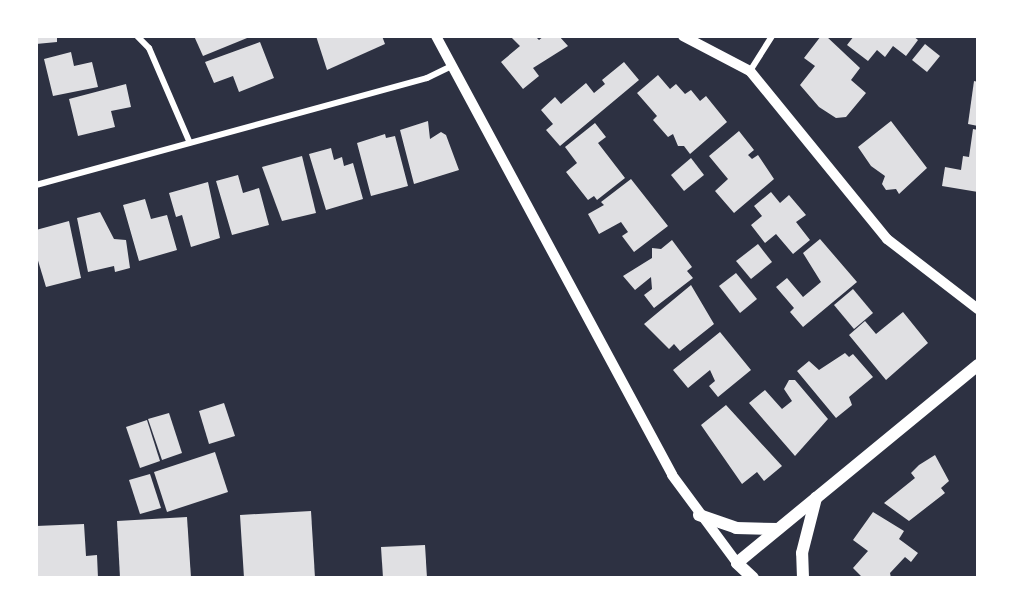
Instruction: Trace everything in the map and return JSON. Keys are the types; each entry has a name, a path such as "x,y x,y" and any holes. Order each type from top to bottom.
{"main road":[{"path":"753,578 737,563 978,365"},
{"path":"803,578 802,553 816,498"},
{"path":"699,515 736,528 778,529"}],"street":[{"path":"137,36 149,48 190,143"},
{"path":"436,36 672,476 737,563"},
{"path":"683,36 750,71 887,239 978,309"},
{"path":"750,71 772,36"},
{"path":"36,185 427,78 452,66"}],"building":[{"path":"36,36 57,36 57,42 36,44"},
{"path":"194,36 252,36 203,56"},
{"path":"316,36 382,36 385,44 327,70"},
{"path":"510,36 535,36 539,40 544,36 559,36 568,46 533,68 539,76 523,89 501,62 520,46"},
{"path":"821,36 826,36 860,68 851,80 866,93 846,117 836,118 819,107 800,85 815,66 804,58"},
{"path":"854,36 913,36 918,40 906,56 893,46 885,57 877,50 868,61 847,45"},
{"path":"260,42 274,78 239,92 233,76 214,83 205,62"},
{"path":"925,44 940,56 927,72 912,60"},
{"path":"71,52 74,66 92,62 98,87 53,96 44,59"},
{"path":"624,62 639,80 560,146 546,130 553,124 541,110 555,97 561,104 586,83 594,93 605,84 602,80"},
{"path":"658,75 670,89 676,84 685,94 691,90 700,101 706,96 727,122 690,154 684,146 678,146 673,134 668,137 653,120 657,116 637,93"},
{"path":"974,81 978,82 978,126 968,124"},
{"path":"126,84 131,107 111,111 115,127 78,136 69,99"},
{"path":"428,121 430,139 441,132 446,135 459,170 414,184 400,130"},
{"path":"891,121 927,168 899,194 896,189 886,190 882,184 885,176 871,166 858,147"},
{"path":"595,123 606,137 598,143 625,178 597,200 594,196 588,200 566,172 577,163 565,147"},
{"path":"973,129 978,130 978,192 942,186 945,167 961,170 963,156 969,157"},
{"path":"739,131 754,150 748,155 752,159 758,155 774,179 734,213 715,191 728,179 709,156"},
{"path":"385,134 386,138 395,136 408,186 371,196 357,143"},
{"path":"331,148 334,160 342,157 344,166 353,163 363,199 326,210 309,154"},
{"path":"302,156 316,213 282,221 262,167"},
{"path":"691,158 704,175 684,191 671,175"},
{"path":"238,175 243,193 259,188 269,225 232,235 216,181"},
{"path":"631,179 668,226 634,252 622,236 628,232 621,222 599,234 588,214 604,205 601,202"},
{"path":"208,182 220,238 191,247 182,215 176,217 169,193"},
{"path":"771,192 780,203 789,195 806,215 796,222 810,240 793,254 776,234 765,243 751,225 762,216 754,206"},
{"path":"145,199 151,219 167,215 177,250 139,261 123,205"},
{"path":"100,212 114,239 126,240 130,268 115,272 114,266 88,272 77,218"},
{"path":"69,221 81,278 46,287 36,254 36,230"},
{"path":"820,239 857,282 803,327 790,312 794,308 776,287 787,278 803,297 821,282 803,253"},
{"path":"672,240 692,267 687,271 693,278 654,308 644,295 652,289 651,277 635,290 623,276 652,258 652,248 661,249"},
{"path":"758,244 772,262 751,279 736,261"},
{"path":"736,273 757,299 740,313 719,286"},
{"path":"691,285 714,324 680,351 674,344 669,349 644,324"},
{"path":"853,289 873,313 854,329 834,305"},
{"path":"903,312 928,343 886,380 849,335 865,321 876,334"},
{"path":"720,332 751,370 718,397 709,386 715,381 710,370 688,388 673,370"},
{"path":"845,353 849,357 853,354 873,377 849,397 852,405 836,418 797,371 809,361 819,370"},
{"path":"789,380 795,380 828,419 795,456 749,403 765,390 782,409 792,401 784,389"},
{"path":"224,403 235,436 209,444 199,411"},
{"path":"726,405 782,466 764,481 757,472 742,484 701,425"},
{"path":"169,413 182,453 162,460 148,419"},
{"path":"147,420 160,461 140,468 126,427"},
{"path":"215,452 228,492 167,512 154,472"},
{"path":"935,455 949,481 941,488 945,493 909,521 884,503 915,478 911,473 919,465"},
{"path":"150,474 161,508 140,514 129,480"},
{"path":"311,511 315,578 244,578 240,515"},
{"path":"873,512 904,531 899,539 918,553 911,562 905,557 890,573 891,578 863,578 853,568 868,551 853,540"},
{"path":"187,517 191,578 120,578 117,521"},
{"path":"84,524 86,556 97,555 98,578 36,578 36,526"},
{"path":"425,545 427,578 383,578 381,547"}]}
